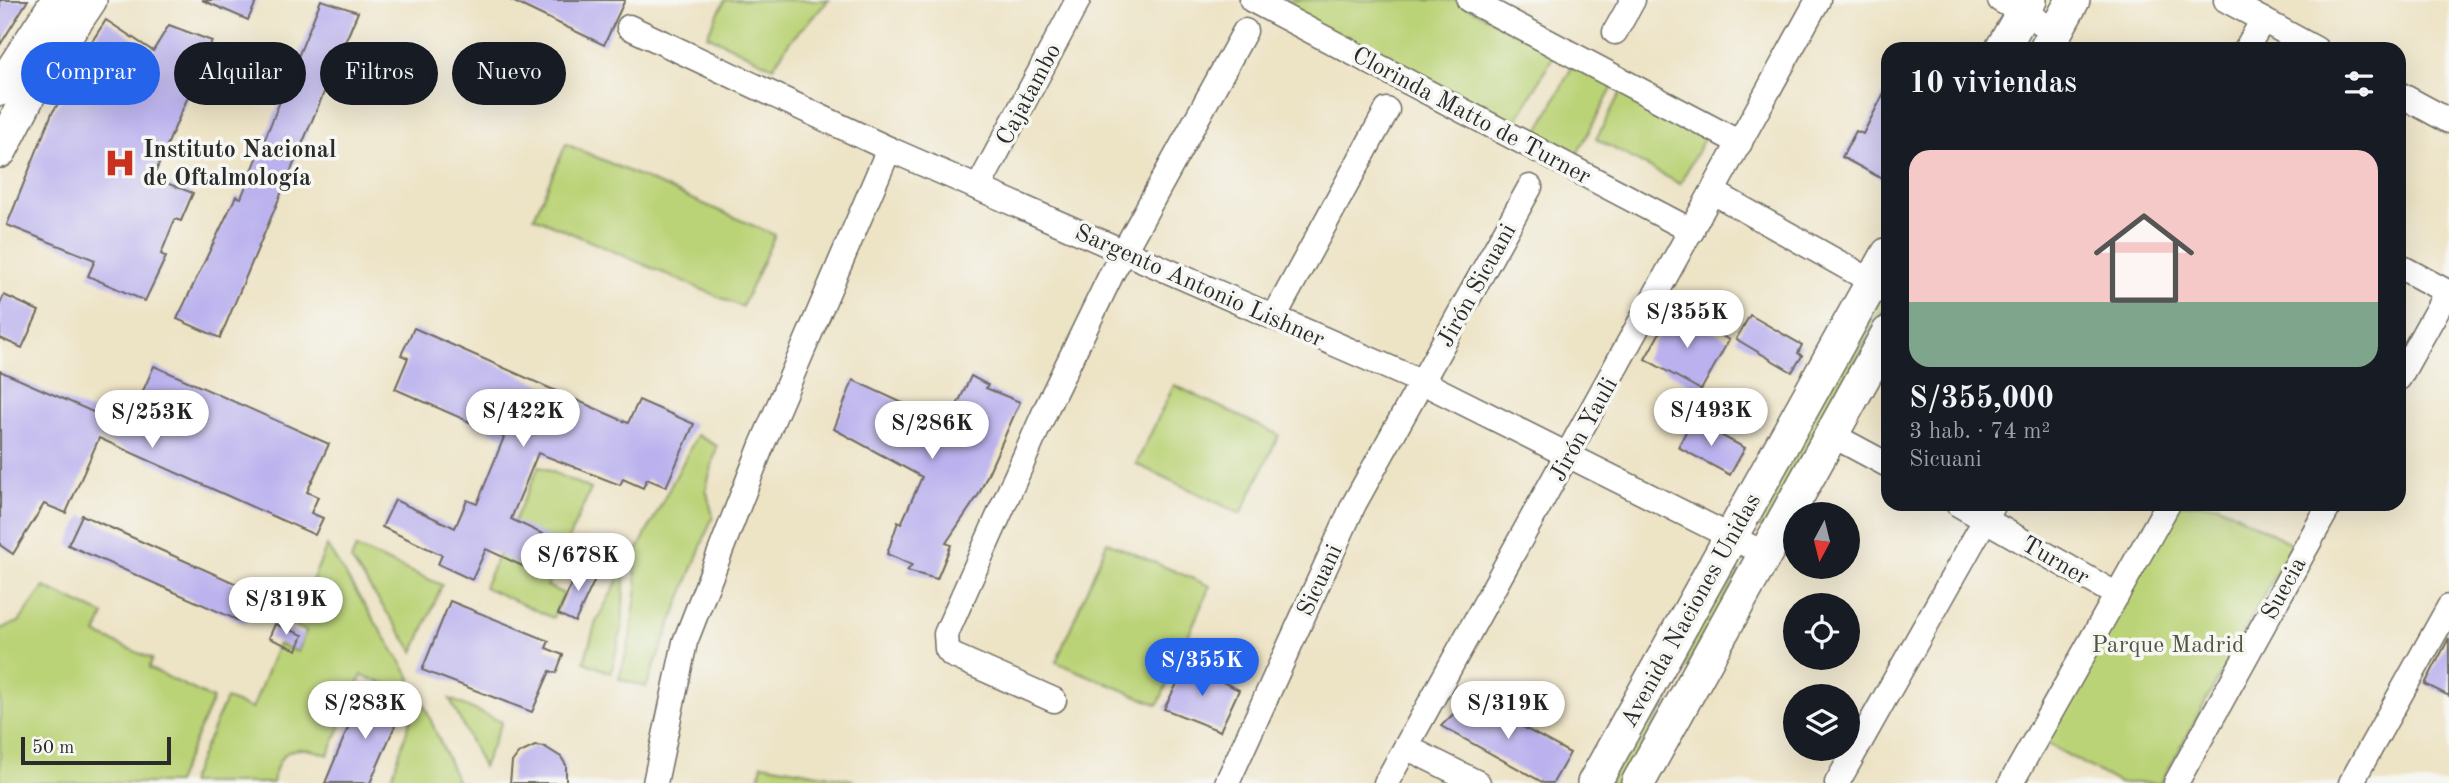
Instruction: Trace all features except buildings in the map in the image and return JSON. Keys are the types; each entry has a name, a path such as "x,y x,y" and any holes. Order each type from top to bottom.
{"main road":[{"path":"0,151 7,96 58,0"},
{"path":"7,96 90,0"},
{"path":"2051,40 2073,0"},
{"path":"2004,42 2017,4"},
{"name":"Avenida Naciones Unidas","path":"1594,783 1880,268"},
{"name":"Avenida Naciones Unidas","path":"1638,783 1881,346"}],"street":[{"name":"Cajatambo","path":"978,188 1078,0"},
{"name":"Clorinda Matto de Turner","path":"1252,0 1692,231"},
{"path":"1469,0 1740,143"},
{"path":"1615,32 1633,0"},
{"name":"Jirón Yauli","path":"1386,783 1818,0"},
{"path":"2226,0 2303,42"},
{"path":"2017,4 2051,40"},
{"path":"2250,42 2263,20"},
{"name":"Sargento Antonio Lishner","path":"629,27 889,149 1422,382 1765,554"},
{"path":"1054,700 952,655 947,649 946,634 1047,407 1124,250 1245,31"},
{"path":"2406,97 2446,112"},
{"path":"1274,317 1387,110"},
{"path":"655,783 685,642 762,445 889,149"},
{"name":"Jirón Sicuani","path":"1422,382 1530,187"},
{"path":"1713,192 1880,268"},
{"path":"2406,270 2448,293 2406,366"},
{"name":"Sicuani","path":"1227,783 1354,504 1422,382"},
{"path":"1832,435 1881,461"},
{"path":"2011,783 2164,511"},
{"name":"Suecia","path":"2176,783 2326,511"},
{"path":"1837,783 1990,512"},
{"name":"Turner","path":"1990,512 2117,594"},
{"path":"2351,783 2449,607"},
{"path":"1406,747 1478,783"}],"green space":[{"path":"725,0 829,0 790,41 773,67 707,35"},
{"path":"1242,0 1455,0 1555,53 1507,138"},
{"path":"1574,63 1614,85 1575,158 1535,137"},
{"path":"1622,90 1706,135 1680,184 1596,139"},
{"path":"566,144 775,235 742,307 534,217"},
{"path":"1881,286 1881,313 1766,526 1754,525"},
{"path":"1174,385 1279,435 1241,514 1136,464"},
{"path":"697,435 717,446 706,489 713,516 646,687 619,679 630,640 637,588 634,557"},
{"path":"539,466 591,489 547,586 564,594 553,618 484,587"},
{"name":"Parque Madrid","path":"2171,511 2230,511 2292,544 2161,783 2119,783 2044,742"},
{"path":"1107,542 1210,586 1158,705 1056,662"},
{"path":"327,546 411,678 406,692 362,675 328,755 307,749 291,751 279,761 273,783 189,783 226,699 252,709 278,644 298,652 306,631 293,625"},
{"path":"356,548 442,585 414,652 351,560"},
{"path":"1730,566 1739,572 1622,783 1607,783"},
{"path":"625,567 622,627 611,673 584,662 596,622"},
{"path":"44,587 104,615 96,634 152,659 149,668 213,699 176,783 0,783 0,629 19,622"},
{"path":"419,693 458,783 390,783"},
{"path":"450,699 502,722 483,767"},
{"path":"762,764 853,780 853,783 758,783"}],"place":[{"name":"Instituto Nacional de Oftalmología","path":"120,163"}]}
